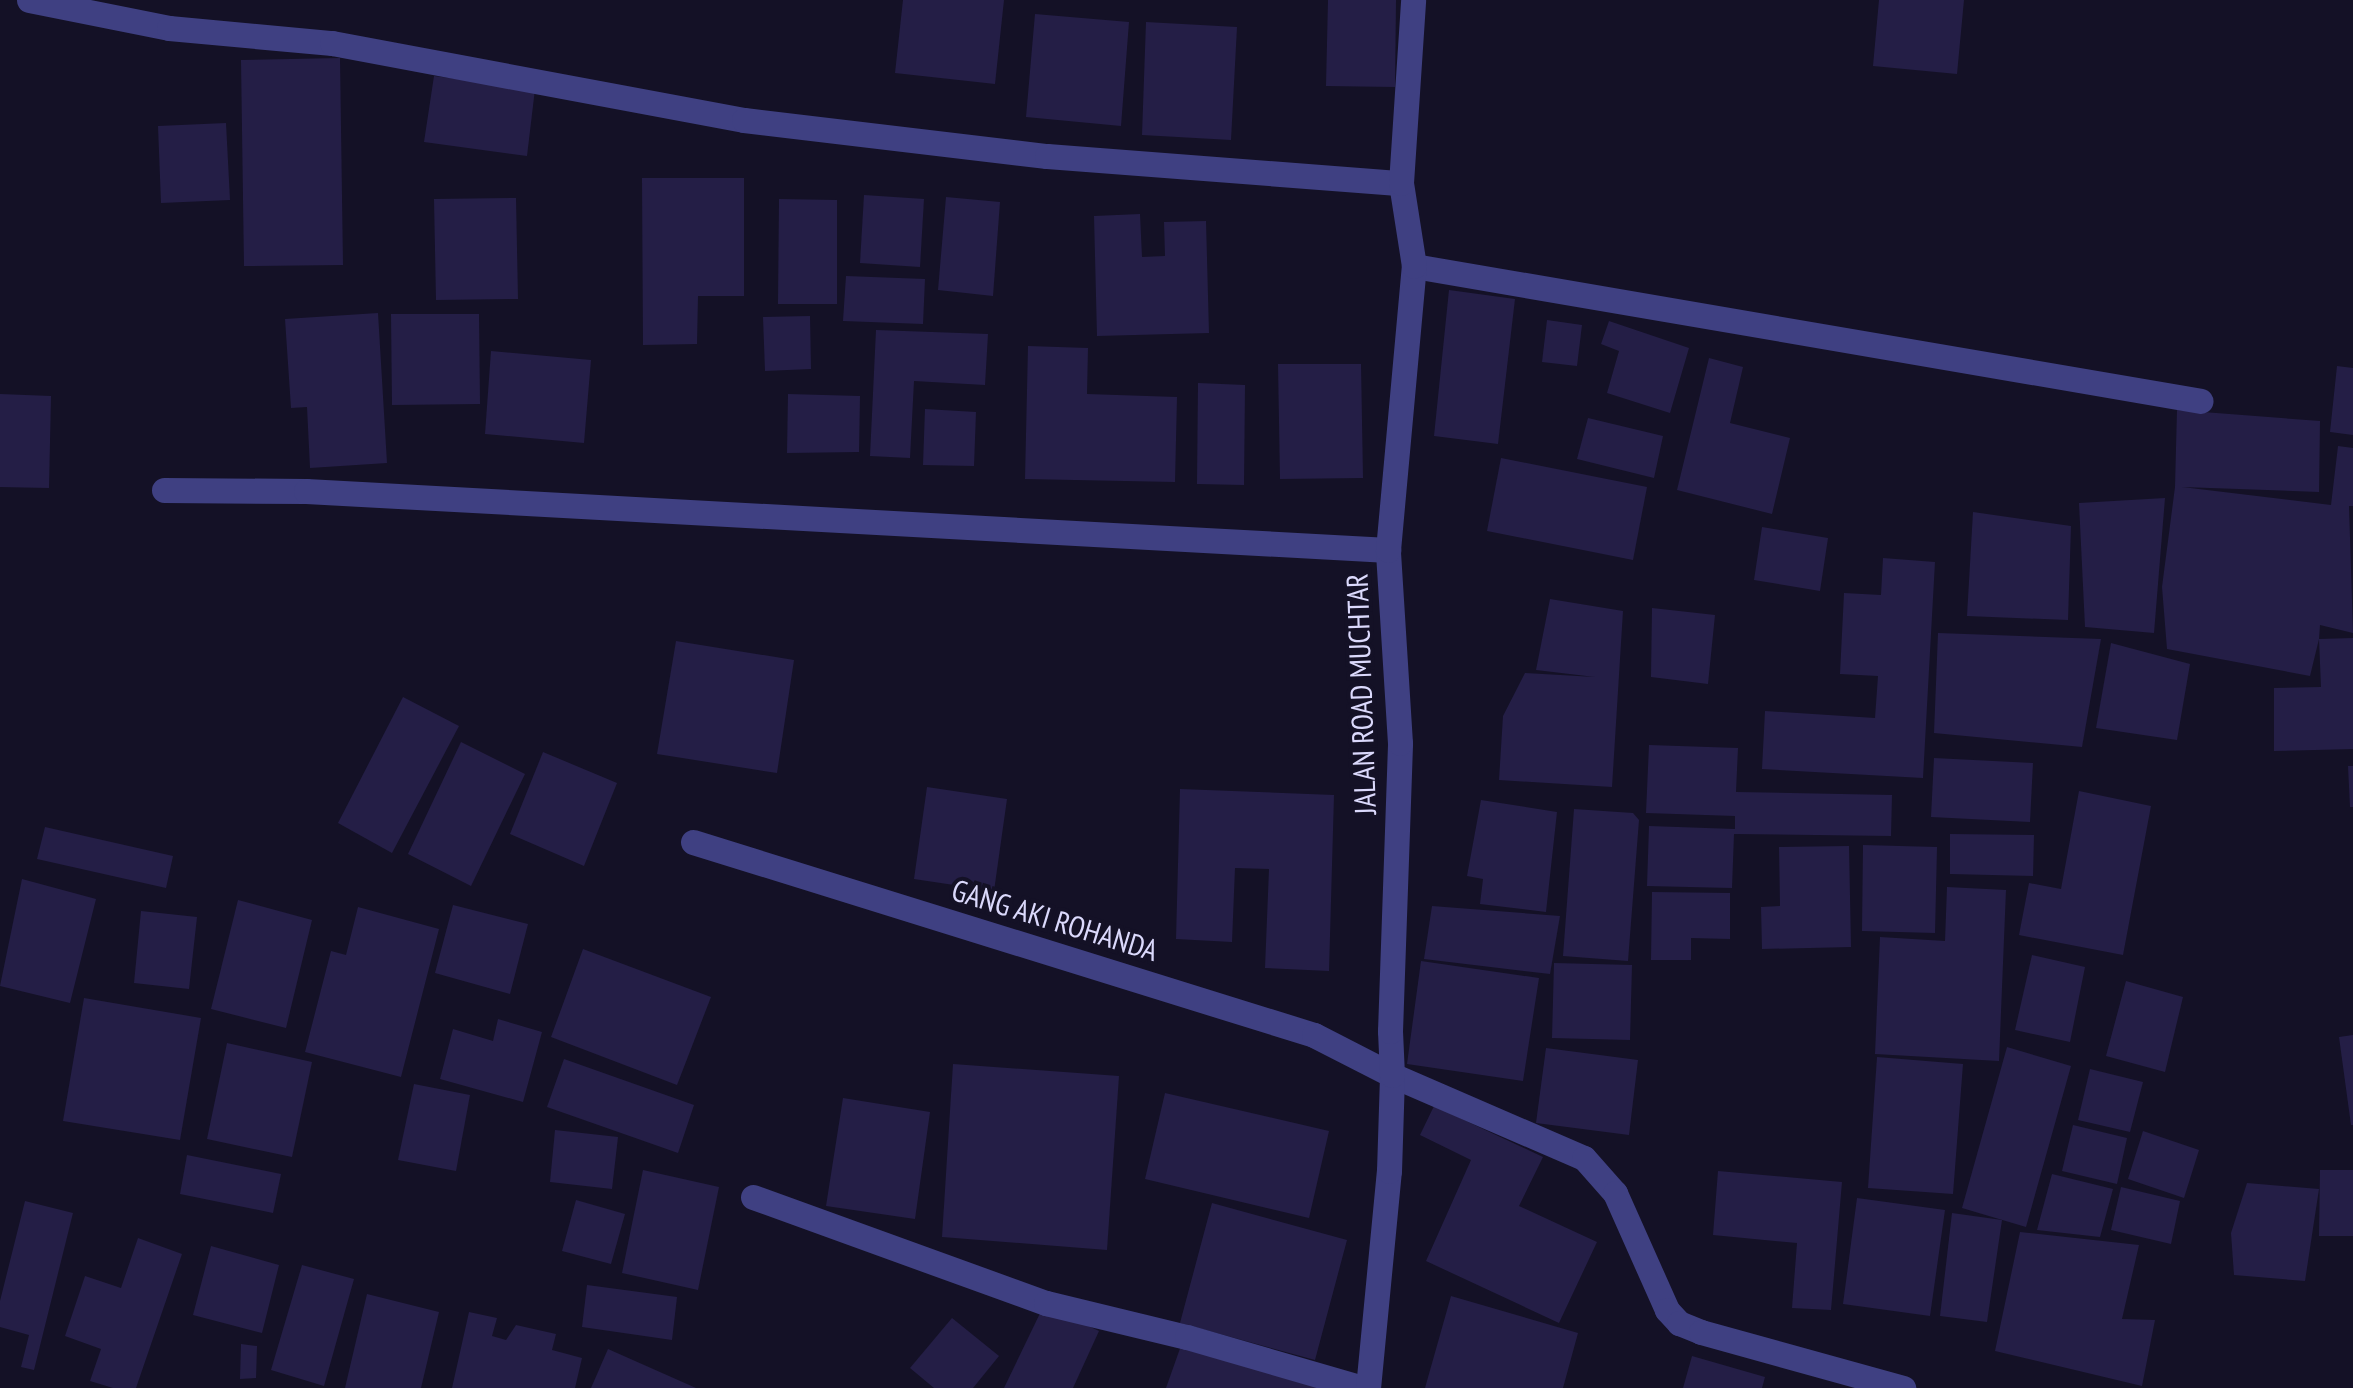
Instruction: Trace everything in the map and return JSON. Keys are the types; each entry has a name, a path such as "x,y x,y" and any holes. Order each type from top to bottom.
{"street":[{"path":"29,0 169,28 332,43 744,120 1047,156 1401,184"},
{"name":"JALAN ROAD MUCHTAR","path":"1366,1388 1389,1171 1400,744 1388,550 1414,266 1401,184 1414,0"},
{"path":"1414,266 2201,401"},
{"path":"164,490 306,491 1388,550"},
{"name":"GANG AKI ROHANDA","path":"694,842 1314,1035 1392,1075 1584,1158 1615,1193 1667,1310 1680,1322 1701,1332 1902,1388"},
{"path":"753,1197 1046,1303 1187,1337 1366,1388"}],"building":[{"path":"903,0 1004,0 995,84 895,73"},
{"path":"1328,0 1396,0 1395,87 1326,86"},
{"path":"1879,0 1964,0 1957,74 1873,66"},
{"path":"1035,14 1129,22 1121,126 1026,117"},
{"path":"1146,22 1237,27 1231,140 1142,135"},
{"path":"340,58 343,265 244,266 241,60"},
{"path":"434,76 535,89 527,156 424,142"},
{"path":"226,123 230,200 161,203 158,126"},
{"path":"642,178 744,178 744,296 698,296 697,344 643,345"},
{"path":"864,195 924,199 920,267 860,263"},
{"path":"946,197 1000,202 993,296 938,290"},
{"path":"516,198 518,299 436,300 434,199"},
{"path":"779,199 837,200 837,304 778,304"},
{"path":"1140,214 1142,257 1165,256 1164,222 1206,221 1209,333 1097,336 1094,216"},
{"path":"846,276 925,279 923,324 843,321"},
{"path":"1449,290 1515,299 1498,444 1434,436"},
{"path":"378,313 387,463 310,468 307,407 291,408 285,319"},
{"path":"391,314 479,314 480,404 392,405"},
{"path":"810,316 811,369 765,371 763,317"},
{"path":"1547,320 1582,325 1577,366 1542,362"},
{"path":"1609,321 1689,348 1670,413 1607,393 1619,351 1601,344"},
{"path":"876,330 988,334 985,385 914,381 910,458 870,456"},
{"path":"1028,346 1088,348 1087,394 1177,397 1175,482 1025,479"},
{"path":"491,351 591,360 584,443 485,434"},
{"path":"1709,358 1743,367 1730,423 1790,438 1772,514 1677,490"},
{"path":"1278,364 1361,364 1363,478 1280,479"},
{"path":"2337,366 2353,368 2353,435 2330,432"},
{"path":"1198,383 1245,385 1244,485 1197,484"},
{"path":"0,394 51,396 49,488 0,487"},
{"path":"788,394 860,396 859,452 787,453"},
{"path":"925,409 976,412 974,466 923,465"},
{"path":"2177,410 2320,421 2319,492 2182,487 2331,505 2338,446 2353,448 2353,506 2349,506 2353,633 2320,625 2310,676 2167,649 2162,587 2175,487"},
{"path":"1588,418 1663,436 1654,478 1577,459"},
{"path":"1501,458 1647,487 1633,560 1487,531"},
{"path":"2165,498 2154,633 2085,627 2079,503"},
{"path":"1973,512 2071,526 2068,620 1967,616"},
{"path":"1762,527 1828,538 1820,591 1754,580"},
{"path":"1883,558 1935,562 1923,778 1762,769 1765,711 1875,718 1878,676 1840,674 1844,593 1881,595"},
{"path":"1550,599 1623,611 1612,787 1499,780 1503,716 1525,673 1595,677 1536,670"},
{"path":"1652,608 1715,615 1708,684 1651,677"},
{"path":"1938,633 2101,639 2082,747 1934,733"},
{"path":"2353,638 2353,749 2274,751 2274,688 2321,687 2319,639"},
{"path":"676,641 794,660 777,773 657,754"},
{"path":"2111,643 2190,664 2177,740 2096,728"},
{"path":"403,697 459,726 392,853 338,823"},
{"path":"461,742 525,774 471,886 408,854"},
{"path":"1649,745 1738,748 1736,792 1892,795 1891,836 1734,834 1732,888 1647,886 1649,826 1735,829 1735,816 1646,813"},
{"path":"543,752 617,783 584,866 510,834"},
{"path":"1934,758 2033,763 2030,822 1931,817"},
{"path":"2348,766 2353,766 2353,807 2350,807"},
{"path":"927,787 1007,799 994,891 914,879"},
{"path":"1180,789 1334,795 1329,971 1265,968 1269,869 1235,868 1232,942 1176,939"},
{"path":"2079,791 2151,806 2123,955 2019,935 2029,883 2061,889"},
{"path":"1481,800 1557,812 1546,912 1480,904 1483,879 1467,876"},
{"path":"1574,809 1633,813 1639,820 1628,961 1563,956"},
{"path":"45,827 173,856 166,888 37,859"},
{"path":"1950,834 2034,835 2033,876 1950,874"},
{"path":"1863,845 1937,847 1935,933 1862,931"},
{"path":"1849,846 1851,947 1762,949 1761,907 1780,906 1779,847"},
{"path":"22,879 96,899 70,1003 0,986"},
{"path":"1947,887 2006,890 1999,1061 1875,1054 1880,937 1945,941"},
{"path":"1652,892 1730,893 1730,939 1691,938 1691,960 1651,960"},
{"path":"238,900 312,920 286,1028 211,1009"},
{"path":"453,905 528,924 510,994 435,973"},
{"path":"1432,906 1560,916 1550,974 1424,959"},
{"path":"358,907 439,929 401,1077 305,1052 331,951 346,955"},
{"path":"141,911 197,917 189,989 134,983"},
{"path":"583,949 711,997 677,1085 551,1037"},
{"path":"2032,955 2085,967 2070,1042 2015,1030"},
{"path":"1421,961 1539,978 1523,1081 1407,1064"},
{"path":"1554,963 1632,965 1630,1040 1552,1038"},
{"path":"2126,981 2183,997 2165,1072 2106,1056"},
{"path":"84,998 201,1018 180,1140 63,1121"},
{"path":"498,1019 542,1032 523,1102 440,1079 453,1029 493,1041"},
{"path":"2353,1035 2353,1125 2351,1125 2339,1037"},
{"path":"227,1043 312,1062 292,1157 207,1139"},
{"path":"2007,1047 2071,1066 2026,1227 1962,1208"},
{"path":"1546,1048 1638,1060 1629,1135 1536,1123"},
{"path":"1877,1057 1963,1064 1953,1194 1868,1188"},
{"path":"564,1059 694,1105 678,1153 547,1107"},
{"path":"953,1064 1119,1076 1107,1250 942,1237"},
{"path":"2090,1069 2143,1082 2130,1132 2078,1120"},
{"path":"414,1084 470,1095 456,1171 398,1160"},
{"path":"1165,1093 1329,1131 1309,1218 1145,1179"},
{"path":"843,1098 930,1112 915,1219 826,1206"},
{"path":"1434,1106 1543,1157 1519,1206 1597,1242 1559,1323 1426,1261 1471,1160 1420,1135"},
{"path":"2073,1125 2127,1138 2117,1184 2062,1171"},
{"path":"555,1130 618,1137 612,1189 550,1182"},
{"path":"2143,1131 2199,1150 2184,1198 2128,1179"},
{"path":"187,1155 281,1174 273,1213 180,1194"},
{"path":"643,1170 719,1187 698,1290 622,1273"},
{"path":"2320,1170 2353,1170 2353,1236 2319,1236"},
{"path":"1718,1171 1842,1182 1831,1310 1792,1308 1797,1243 1713,1235"},
{"path":"2052,1174 2113,1189 2100,1237 2037,1230"},
{"path":"2247,1183 2319,1189 2305,1281 2234,1275 2231,1233"},
{"path":"2121,1187 2180,1201 2171,1244 2111,1230"},
{"path":"1857,1198 1945,1210 1930,1316 1843,1304"},
{"path":"576,1200 625,1214 611,1264 562,1251"},
{"path":"25,1201 73,1213 34,1370 21,1367 29,1335 0,1327 0,1301"},
{"path":"1212,1203 1347,1240 1315,1360 1180,1323"},
{"path":"1952,1213 2002,1220 1987,1322 1940,1316"},
{"path":"2020,1232 2139,1245 2122,1319 2155,1320 2142,1386 1995,1351"},
{"path":"138,1238 182,1254 136,1388 113,1388 90,1381 101,1349 65,1336 85,1276 121,1288"},
{"path":"211,1246 279,1265 262,1333 193,1315"},
{"path":"302,1265 354,1279 324,1386 271,1370"},
{"path":"587,1285 677,1297 672,1340 582,1327"},
{"path":"367,1294 439,1312 421,1388 345,1388"},
{"path":"1451,1296 1578,1333 1563,1388 1425,1388"},
{"path":"1044,1305 1099,1331 1073,1388 1004,1388"},
{"path":"469,1312 497,1318 492,1336 506,1340 516,1325 556,1334 552,1350 582,1358 575,1388 452,1388"},
{"path":"952,1318 999,1356 973,1388 934,1388 910,1368"},
{"path":"1183,1340 1317,1387 1317,1388 1166,1388"},
{"path":"241,1344 257,1346 256,1378 240,1379"},
{"path":"608,1349 696,1388 591,1388"},
{"path":"1692,1356 1765,1377 1762,1388 1683,1388"}]}
